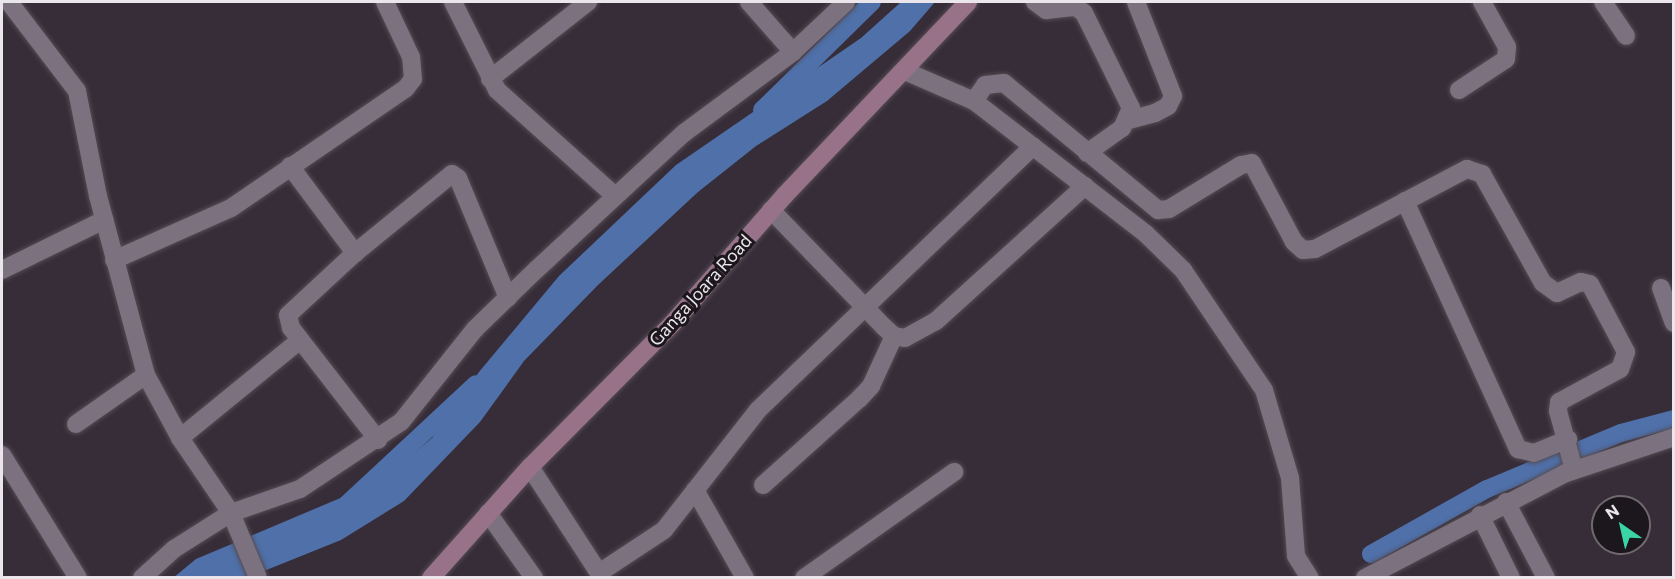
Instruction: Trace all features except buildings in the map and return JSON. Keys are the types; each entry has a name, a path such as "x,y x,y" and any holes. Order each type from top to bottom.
{"main road":[{"name":"Ganga Joara Road","path":"431,578 530,467 672,324 771,210 968,2"}],"street":[{"path":"453,2 490,79 510,102 615,196"},
{"path":"490,79 588,2"},
{"path":"748,2 793,52"},
{"path":"142,578 174,549 300,489 378,440 401,422 475,329 615,196 684,133 793,52 846,2"},
{"path":"1035,2 1046,10 1078,4 1131,108 1129,120"},
{"path":"1087,153 1129,120 1168,106 1173,96 1136,2"},
{"path":"1458,90 1506,59 1507,46 1482,2"},
{"path":"1603,2 1626,36"},
{"path":"114,260 231,208 413,79 411,57 390,3"},
{"path":"10,7 77,92 104,220 146,375 180,438 233,519 257,576"},
{"path":"905,71 974,101 1146,234 1183,270 1257,378 1271,409 1290,478 1296,556 1306,576"},
{"path":"974,101 986,85 1004,83 1158,210 1169,209 1241,165 1252,163 1294,242 1303,250 1315,249 1467,169 1482,174 1549,291 1557,293 1581,282 1596,290 1626,352 1625,361 1620,369 1559,402 1558,411 1568,440 1574,470"},
{"path":"530,467 600,575 655,537 759,410 864,306 1033,146"},
{"path":"290,166 355,253"},
{"path":"378,440 291,328 288,315 355,253 452,174 458,178 508,297"},
{"path":"771,210 894,336 905,338 918,333 936,321 1085,186"},
{"path":"1405,201 1518,448 1534,453 1568,440"},
{"path":"2,270 104,220"},
{"path":"1661,288 1674,323"},
{"path":"764,485 871,386 894,336"},
{"path":"180,438 300,340"},
{"path":"76,424 146,375"},
{"path":"1365,578 1480,515 1574,470 1674,437"},
{"path":"2,455 78,578"},
{"path":"804,578 823,572 954,472"},
{"path":"695,490 745,578"},
{"path":"1506,502 1546,578"},
{"path":"488,513 534,578"},
{"path":"1480,515 1512,578"}],"water":[{"path":"901,2 935,2 910,31 827,101 756,146 698,192 598,285 524,361 480,422 404,501 341,540 249,577 173,578 196,559 383,480 432,438 479,372 559,276 676,165 861,38"}],"waterway":[{"path":"762,110 872,2"},
{"path":"347,504 476,384"},
{"path":"1371,554 1487,489 1621,433 1674,419"}]}
